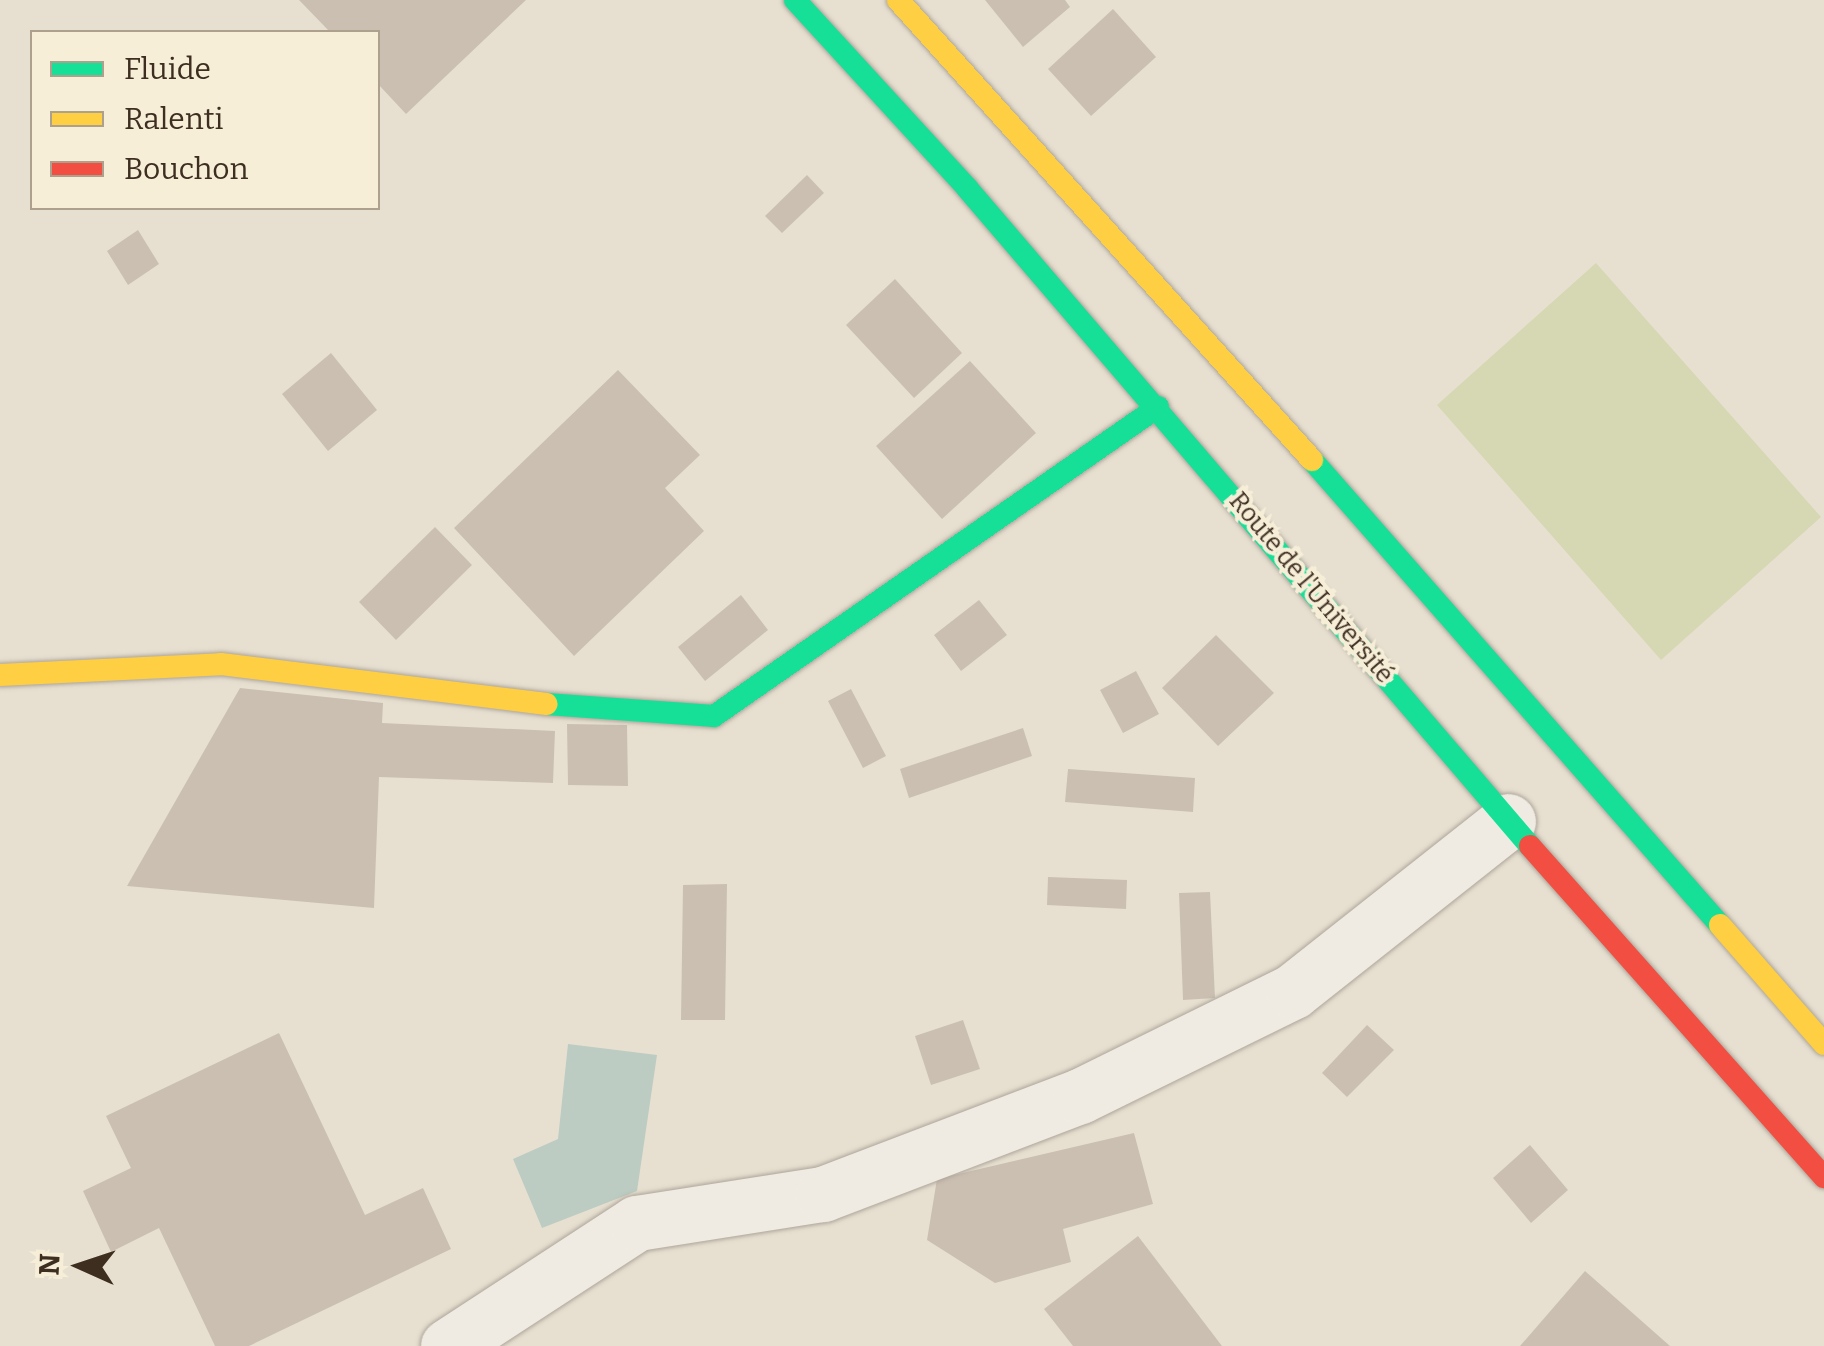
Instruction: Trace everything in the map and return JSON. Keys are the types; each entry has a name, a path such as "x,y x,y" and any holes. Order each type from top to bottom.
{"main road":[{"name":"Route de l'Université","path":"795,0 1158,407 1508,821 1824,1178"},
{"path":"898,0 1215,350 1824,1044"},
{"path":"0,674 222,664 626,714 714,716 1158,407"}],"street":[{"path":"448,1346 636,1223 823,1194 1080,1096 1294,991 1508,821"}],"green space":[{"path":"1596,263 1821,517 1661,660 1437,405"}],"shaded area":[{"path":"568,1044 657,1055 637,1191 542,1228 513,1159 558,1139"}],"building":[{"path":"299,0 526,0 406,114 380,86 380,30 328,30"},
{"path":"985,0 1065,0 1070,7 1023,47"},
{"path":"1113,9 1156,57 1091,116 1048,69"},
{"path":"807,175 824,193 782,233 765,216"},
{"path":"138,230 159,264 128,285 107,251"},
{"path":"895,279 962,353 914,398 846,325"},
{"path":"331,353 377,410 328,451 282,394"},
{"path":"970,361 1036,433 942,519 876,446"},
{"path":"618,370 700,455 665,488 704,531 574,656 454,528"},
{"path":"435,527 472,565 396,640 359,602"},
{"path":"741,595 768,630 705,681 678,647"},
{"path":"979,600 1007,635 961,671 934,635"},
{"path":"1216,635 1274,693 1218,746 1162,688"},
{"path":"1136,671 1159,714 1123,733 1100,690"},
{"path":"240,688 383,703 382,723 555,731 553,783 379,777 374,908 127,886"},
{"path":"851,689 886,756 863,768 828,701"},
{"path":"567,724 627,725 628,786 568,785"},
{"path":"1023,728 1032,756 909,798 900,769"},
{"path":"1068,769 1195,778 1193,812 1065,802"},
{"path":"1048,877 1127,880 1126,909 1047,905"},
{"path":"727,884 725,1020 681,1020 683,885"},
{"path":"1210,892 1215,998 1183,1000 1179,893"},
{"path":"963,1020 980,1069 931,1085 915,1036"},
{"path":"1367,1025 1394,1050 1347,1097 1322,1073"},
{"path":"279,1033 365,1215 423,1188 451,1249 249,1346 215,1346 159,1228 111,1252 83,1191 131,1168 106,1116"},
{"path":"1134,1133 1153,1204 1063,1229 1071,1262 995,1283 927,1240 937,1179"},
{"path":"1530,1145 1568,1190 1531,1223 1493,1178"},
{"path":"1138,1236 1222,1346 1073,1346 1044,1309"},
{"path":"1585,1271 1670,1346 1520,1346"}],"traffic: fast":[{"path":"795,0 967,188 1530,846"},
{"path":"547,704 714,716 1158,407"},
{"path":"1312,460 1720,925"}],"traffic: slow":[{"path":"898,0 1312,460"},
{"path":"0,675 221,664 547,704"},
{"path":"1720,925 1824,1044"}],"traffic: jam":[{"path":"1530,846 1824,1177"}]}
